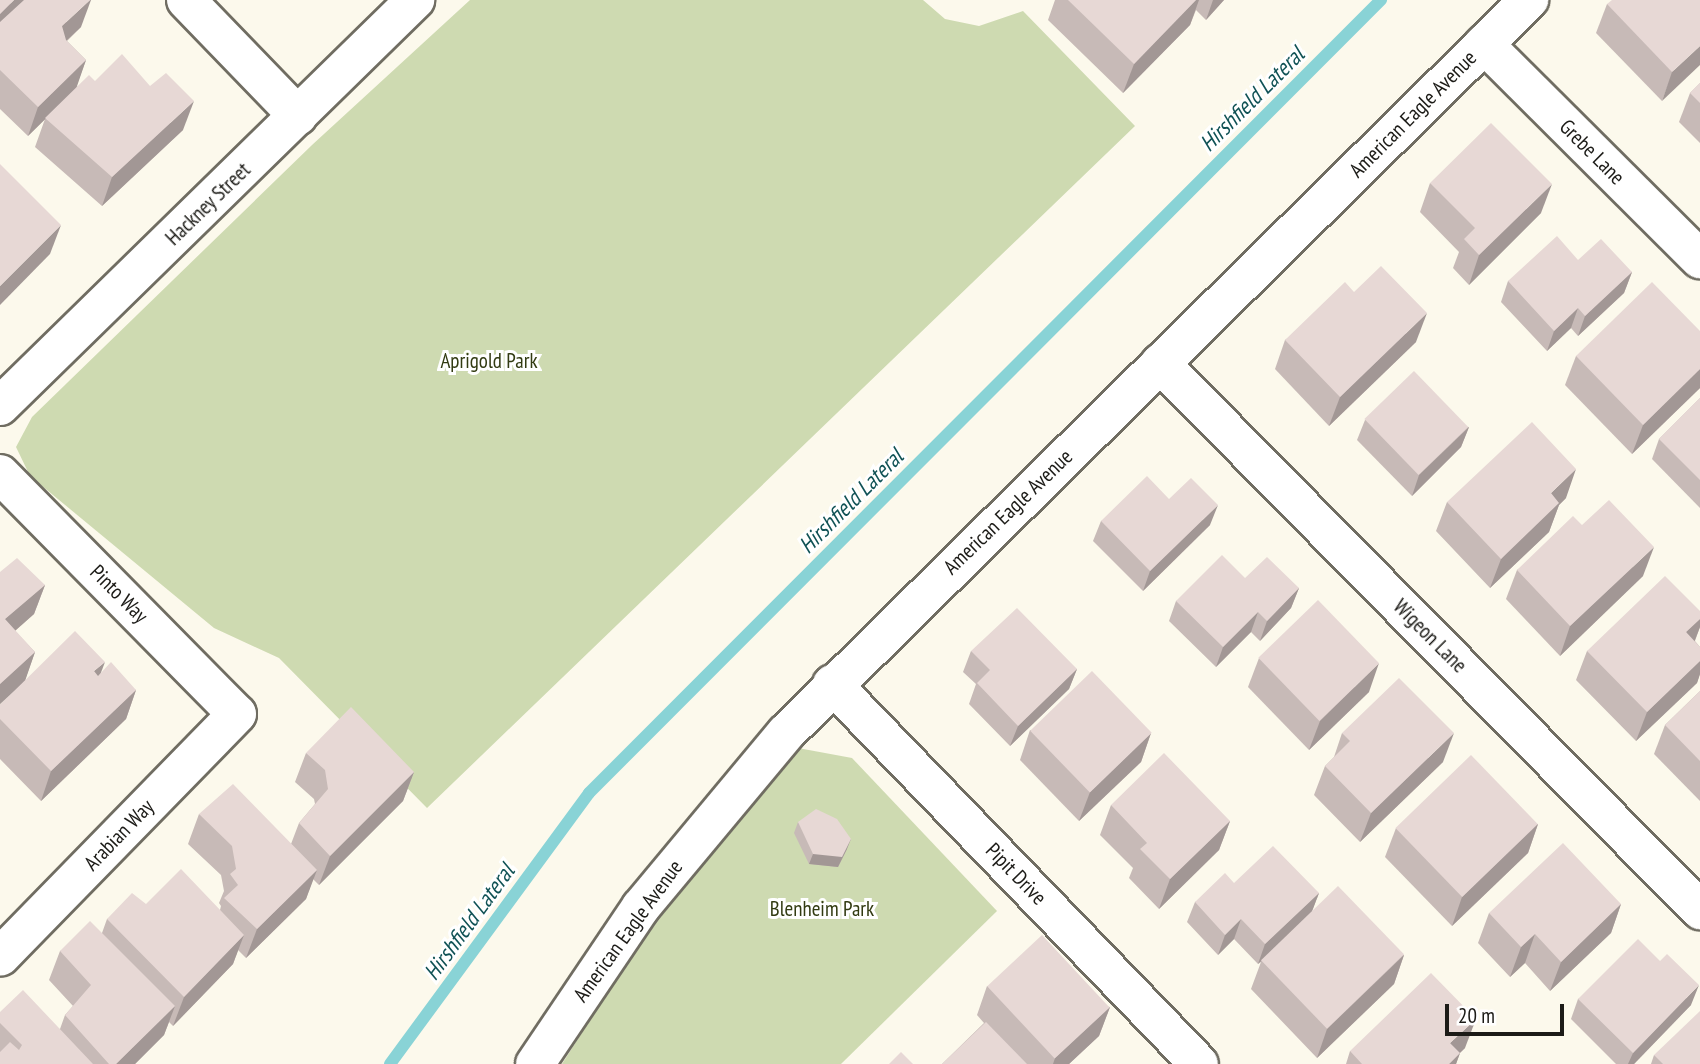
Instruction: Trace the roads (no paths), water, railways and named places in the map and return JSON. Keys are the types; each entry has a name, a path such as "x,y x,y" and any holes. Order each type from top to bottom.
{"street":[{"path":"186,0 298,116"},
{"name":"Hackney Street","path":"0,406 415,0"},
{"name":"American Eagle Avenue","path":"535,1064 641,907 832,684 1529,0"},
{"name":"Grebe Lane","path":"1484,44 1700,260"},
{"name":"Wigeon Lane","path":"1160,363 1700,910"},
{"name":"Pinto Way","path":"0,474 237,714"},
{"name":"Pipit Drive","path":"832,684 1190,1061"},
{"name":"Arabian Way","path":"0,957 237,714"}],"waterway":[{"name":"Hirshfield Lateral","path":"390,1064 589,793 1381,0"}],"park label":[{"name":"Aprigold Park","path":"489,361"},
{"name":"Blenheim Park","path":"822,909"}]}
